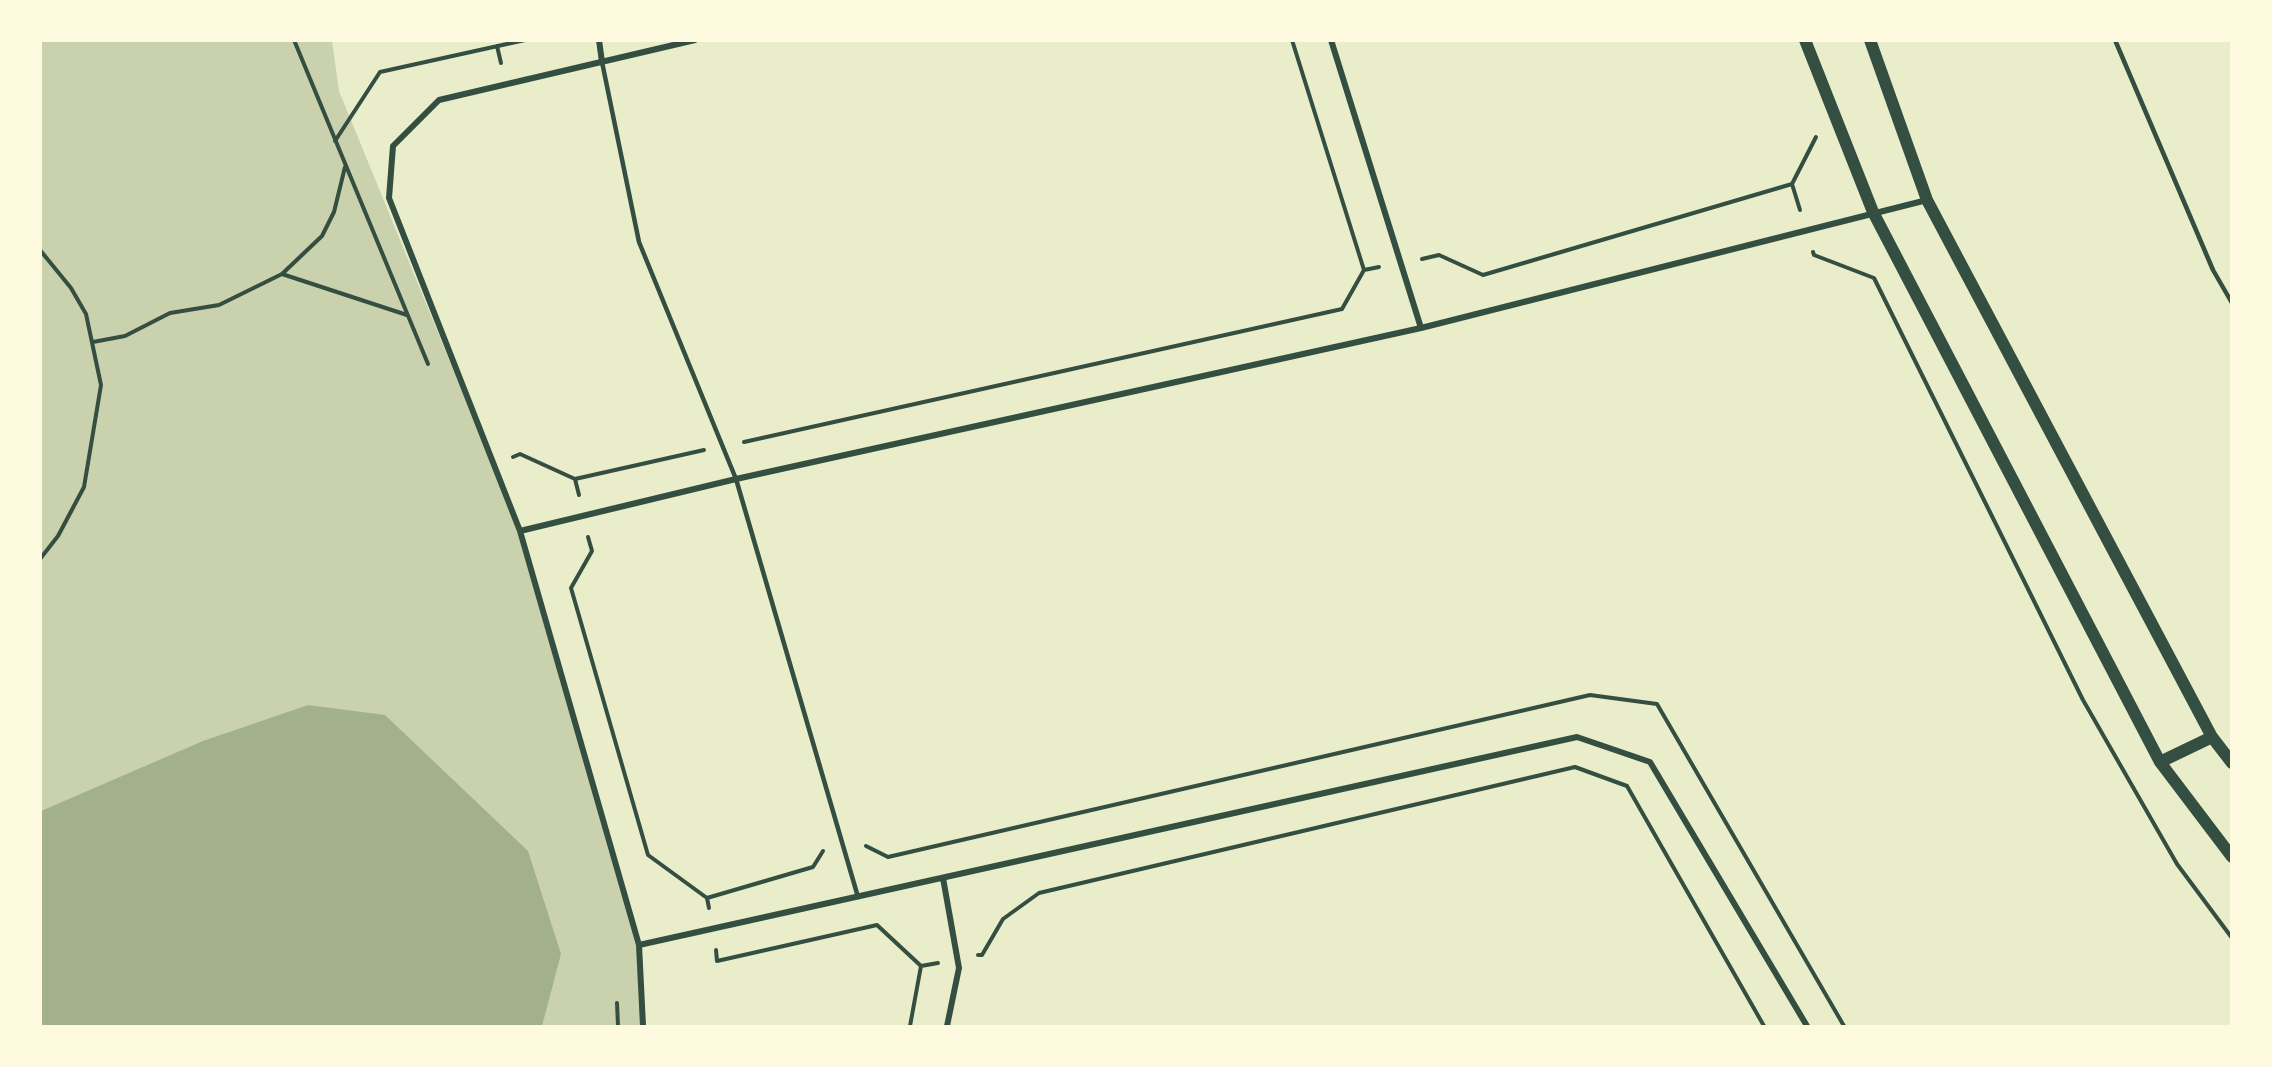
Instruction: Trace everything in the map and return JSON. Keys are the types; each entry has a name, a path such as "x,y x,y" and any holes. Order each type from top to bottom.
{"main road":[{"path":"1805,40 1873,212 2160,762 2232,857"},
{"path":"1870,40 1927,200 2212,736 2232,763"},
{"path":"2160,762 2212,736"}],"street":[{"path":"598,40 602,62"},
{"path":"643,1026 639,945 520,531 389,198 393,146 439,100 695,40"},
{"path":"1331,40 1421,328"},
{"path":"520,531 736,479 1421,328 1927,200"},
{"path":"639,945 1577,737 1650,762 1807,1026"},
{"path":"942,878 959,968 947,1026"}],"lane":[{"path":"2115,40 2213,270 2232,303"},
{"path":"602,62 639,242 736,479 858,897"}],"path":[{"path":"294,40 432,374"},
{"path":"335,141 380,72 525,40"},
{"path":"1292,40 1364,270"},
{"path":"1812,127 1816,138 1792,184 1814,255 1874,278 2083,700 2177,864 2232,938"},
{"path":"93,342 125,336 170,313 219,305 282,274 322,236 334,212 345,166"},
{"path":"40,250 71,288 86,314 101,385 84,487 58,536 40,559"},
{"path":"282,274 407,315"},
{"path":"494,464 520,454 575,479"},
{"path":"921,966 982,955 1004,919 1039,893 1575,767 1627,786 1764,1026"},
{"path":"617,993 618,1026"}],"shaded area":[{"path":"40,41 332,41 339,91 520,533 638,950 642,1026 41,1026"},
{"path":"308,705 385,715 528,851 561,954 542,1026 41,1026 41,811 203,741"}]}
